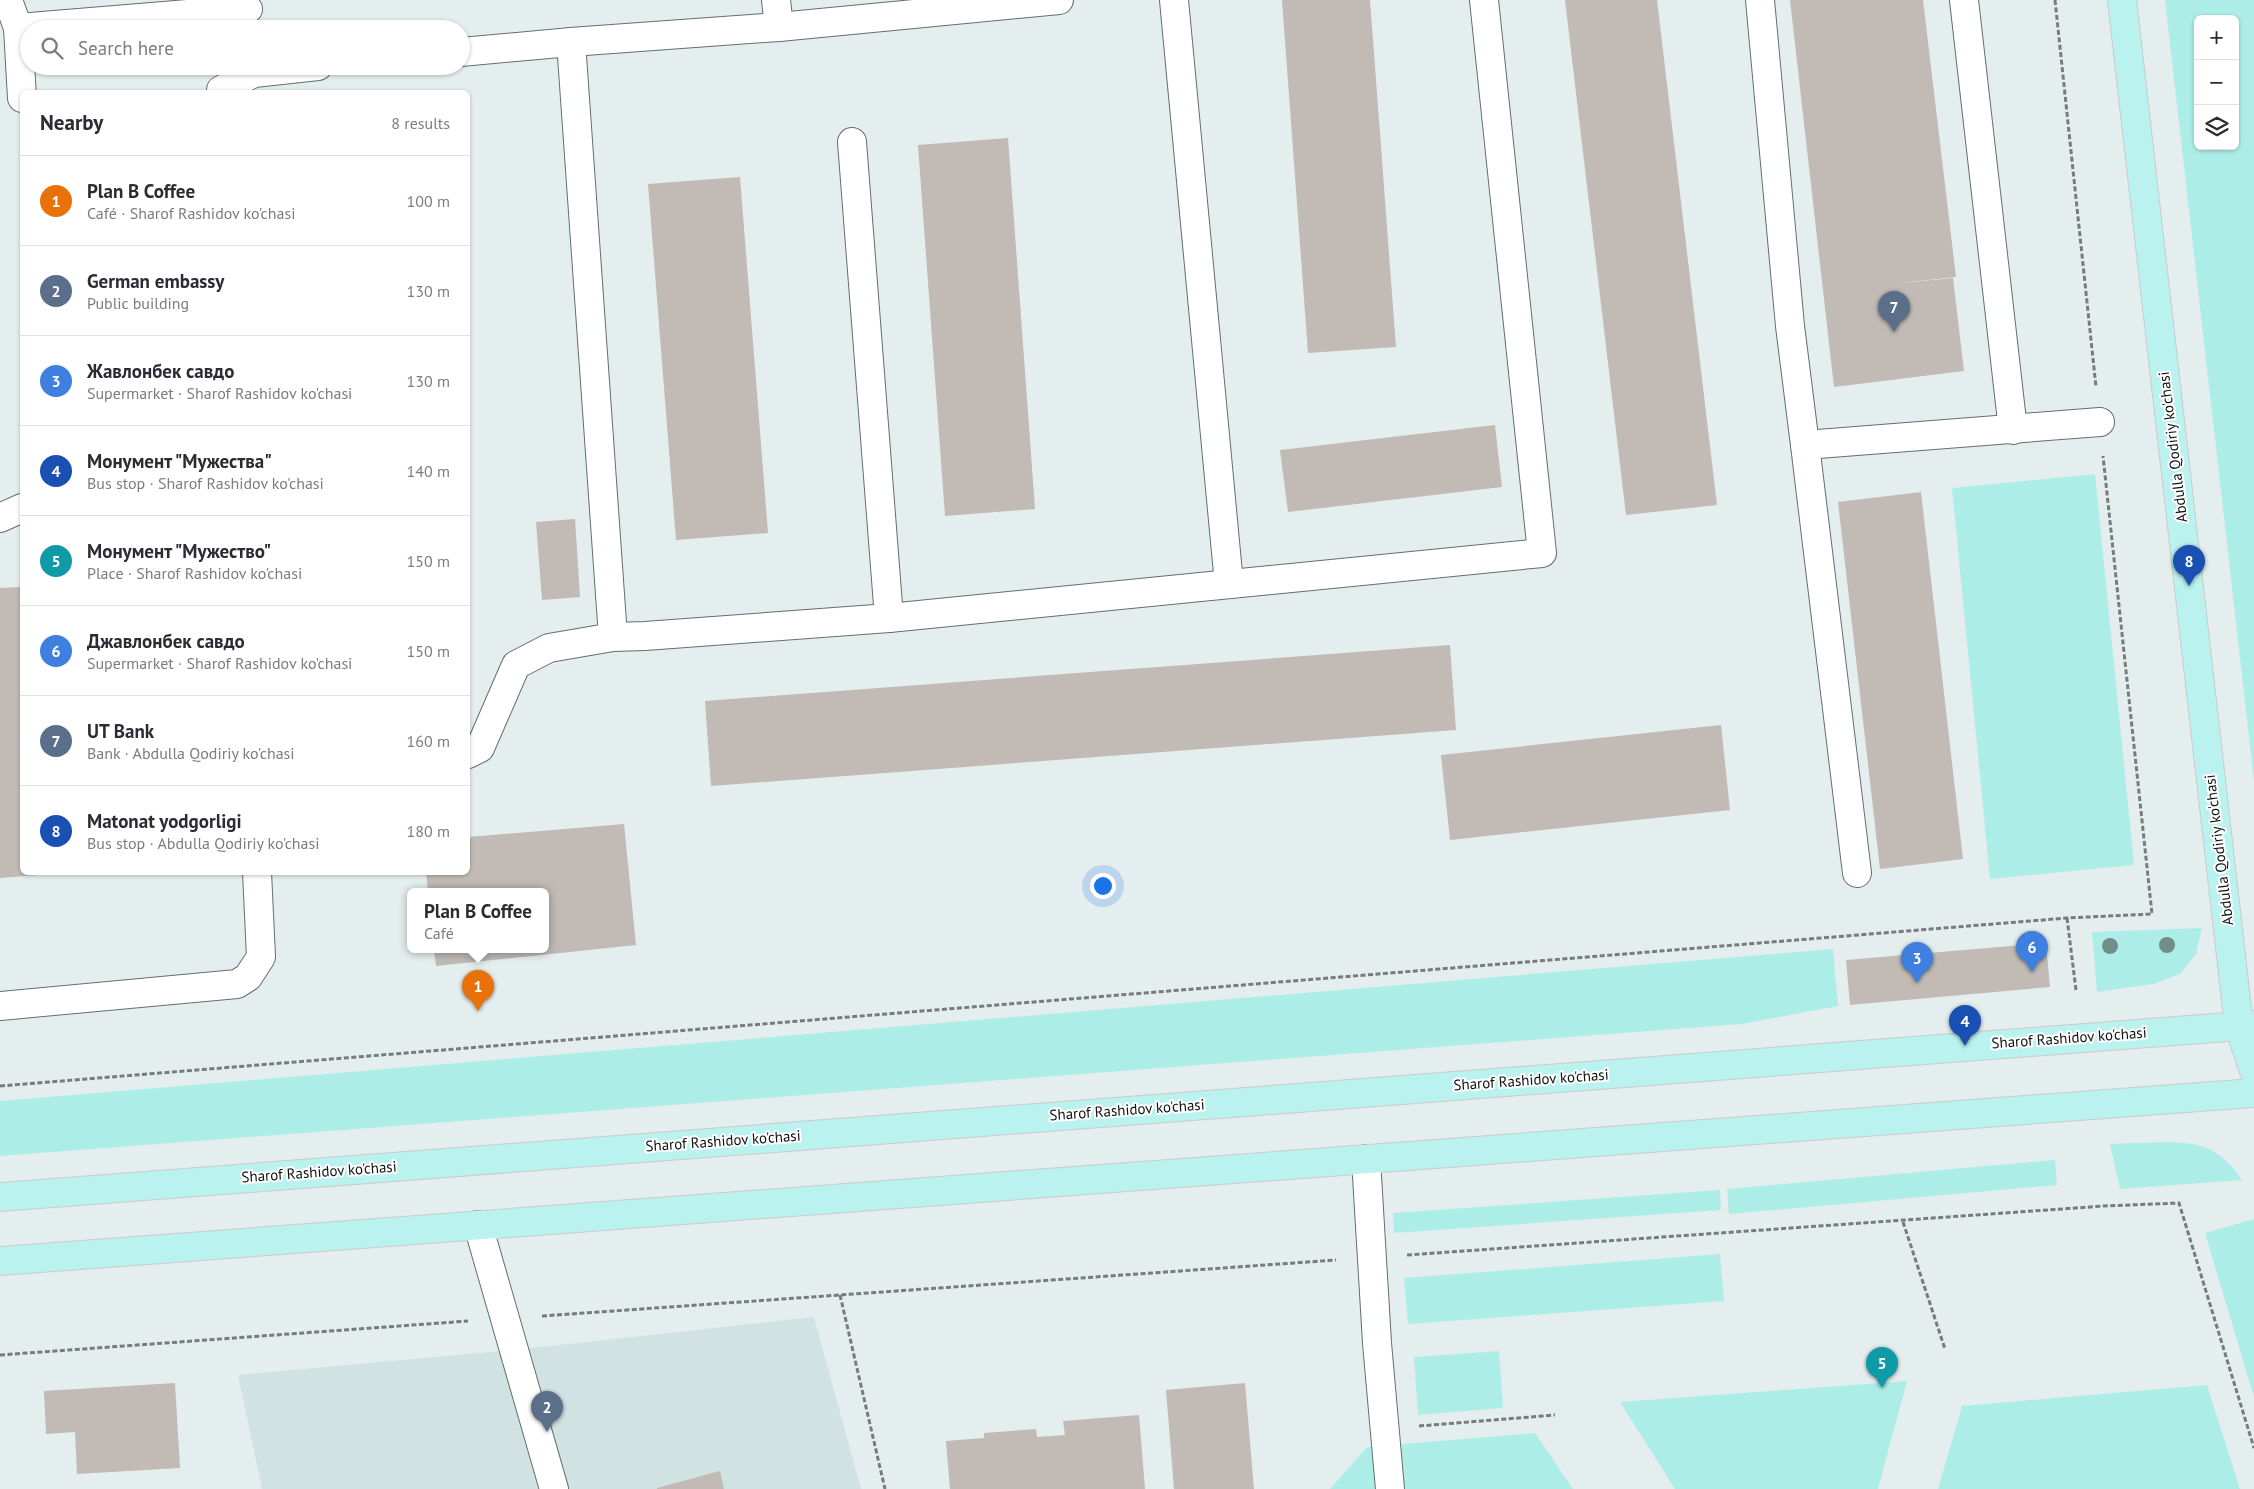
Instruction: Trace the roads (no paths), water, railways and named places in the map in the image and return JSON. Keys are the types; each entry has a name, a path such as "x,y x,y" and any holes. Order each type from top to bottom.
{"main road":[{"name":"Abdulla Qodiriy ko'chasi","path":"2122,0 2246,1026 2254,1071"},
{"name":"Sharof Rashidov ko'chasi","path":"0,1197 2246,1026"},
{"path":"0,1261 2254,1093"}],"street":[{"path":"8,0 18,28 20,63"},
{"path":"776,0 779,27"},
{"path":"470,51 779,27 1060,0"},
{"path":"1174,0 1229,584"},
{"path":"470,753 480,748 516,665 550,648 613,637 889,618 1542,553 1484,0"},
{"path":"1760,0 1790,326 1857,873"},
{"path":"1964,0 2013,430"},
{"path":"141,20 249,13"},
{"path":"571,42 613,637"},
{"path":"21,75 22,90"},
{"path":"221,90 245,75"},
{"path":"852,142 889,618"},
{"path":"1806,445 2100,422"},
{"path":"0,518 20,509"},
{"path":"0,1006 236,984 248,977 262,957 257,875"},
{"path":"1366,1159 1384,1429 1390,1489"},
{"path":"478,1225 554,1489"}],"place":[{"name":"UT Bank","path":"1894,332"},
{"name":"Matonat yodgorligi","path":"2189,586"},
{"name":"Джавлонбек савдо","path":"2032,972"},
{"name":"Жавлонбек савдо","path":"1917,983"},
{"name":"Plan B Coffee","path":"478,1011"},
{"name":"Монумент \"Мужества\"","path":"1965,1046"},
{"name":"Монумент \"Мужество\"","path":"1882,1388"},
{"name":"German embassy","path":"547,1432"}]}
